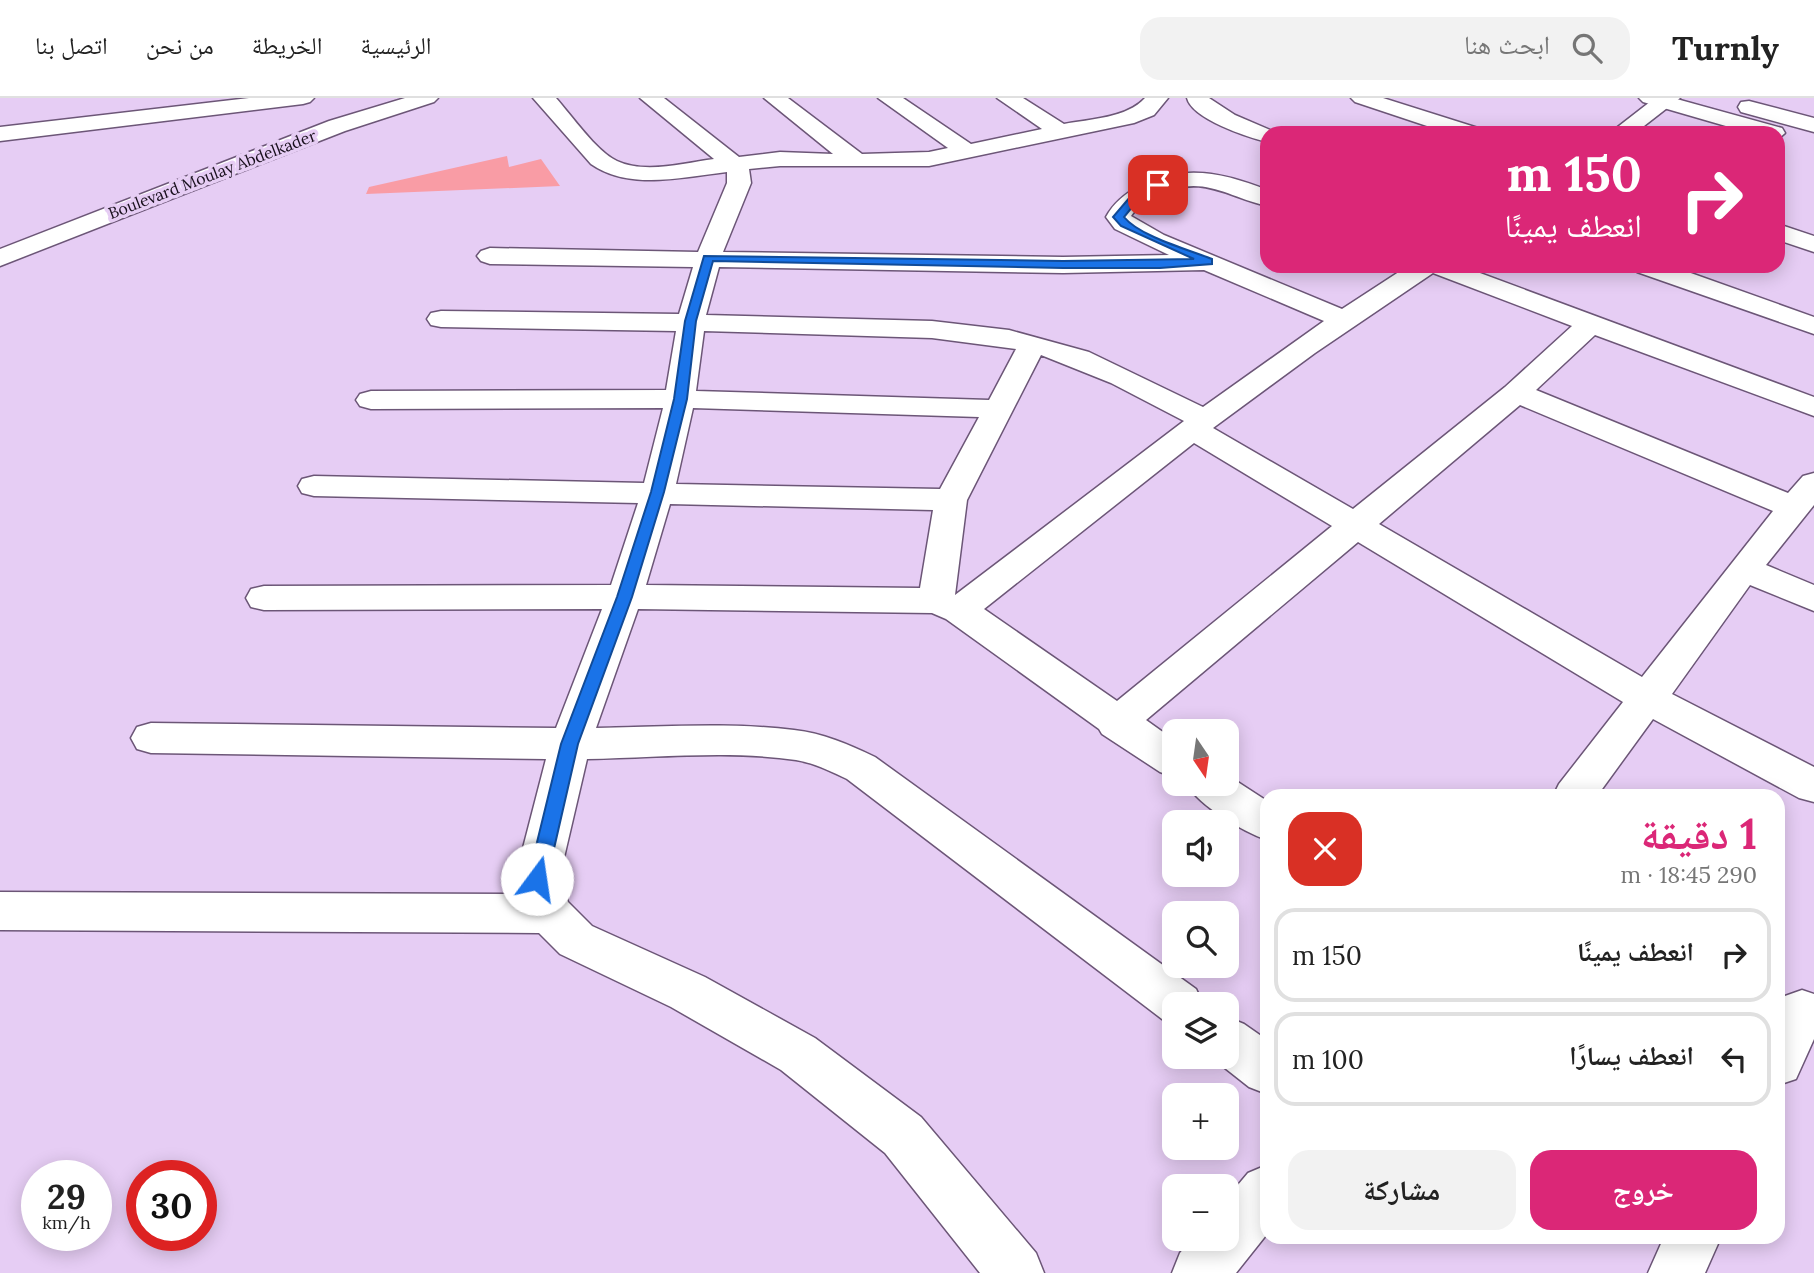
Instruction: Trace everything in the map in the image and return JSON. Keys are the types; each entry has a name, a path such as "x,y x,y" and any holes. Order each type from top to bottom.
{"street":[{"path":"0,134 303,98"},
{"name":"Boulevard Moulay Abdelkader","path":"0,258 337,126 427,98"},
{"path":"544,98 599,159 611,167 646,174 737,172 780,159 929,159 1126,118 1146,110 1154,99"},
{"path":"651,98 737,172"},
{"path":"775,98 857,161"},
{"path":"889,98 968,152"},
{"path":"1008,98 1063,133"},
{"path":"1198,98 1199,103 1211,111 1260,132"},
{"path":"1362,98 1448,126"},
{"path":"1717,98 1814,125"},
{"path":"1630,126 1661,99 1750,126"},
{"path":"1785,137 1814,145"},
{"path":"737,172 708,258 691,321 680,399 657,492 625,597 570,744 537,879 550,914 576,940 688,992 798,1054 903,1135 1016,1273"},
{"path":"1260,196 1206,177 1190,177 1158,185 1134,199 1118,217 1124,224 1342,319"},
{"path":"1785,234 1814,244"},
{"path":"490,256 1049,265 1209,262"},
{"path":"947,606 1342,319 1415,273"},
{"path":"1456,273 1814,407"},
{"path":"1666,273 1814,326"},
{"path":"441,319 691,321 933,331 1033,344 1077,357 1117,373 1355,527 1647,698 1814,786"},
{"path":"1116,723 1516,393 1591,323"},
{"path":"947,606 951,500 1033,344"},
{"path":"1516,393 1804,496 1744,569 1579,789"},
{"path":"371,400 680,399 999,409"},
{"path":"314,486 951,500"},
{"path":"1744,569 1814,598"},
{"path":"264,598 625,597 947,606 1162,753"},
{"path":"152,738 570,744 728,741 796,745 830,753 861,768 1163,992"},
{"path":"1226,796 1260,818"},
{"path":"0,911 550,914"},
{"path":"1785,1043 1798,1009"},
{"path":"1239,1049 1260,1065"},
{"path":"1200,1273 1260,1200"},
{"path":"1676,1273 1690,1244"}],"building":[{"path":"507,156 509,167 541,159 560,186 366,194 369,187"}],"route":[{"path":"537,879 570,744 625,597 657,492 680,399 691,321 708,258 1063,265 1209,262 1155,240 1124,224 1118,217 1134,199 1158,185"}]}
